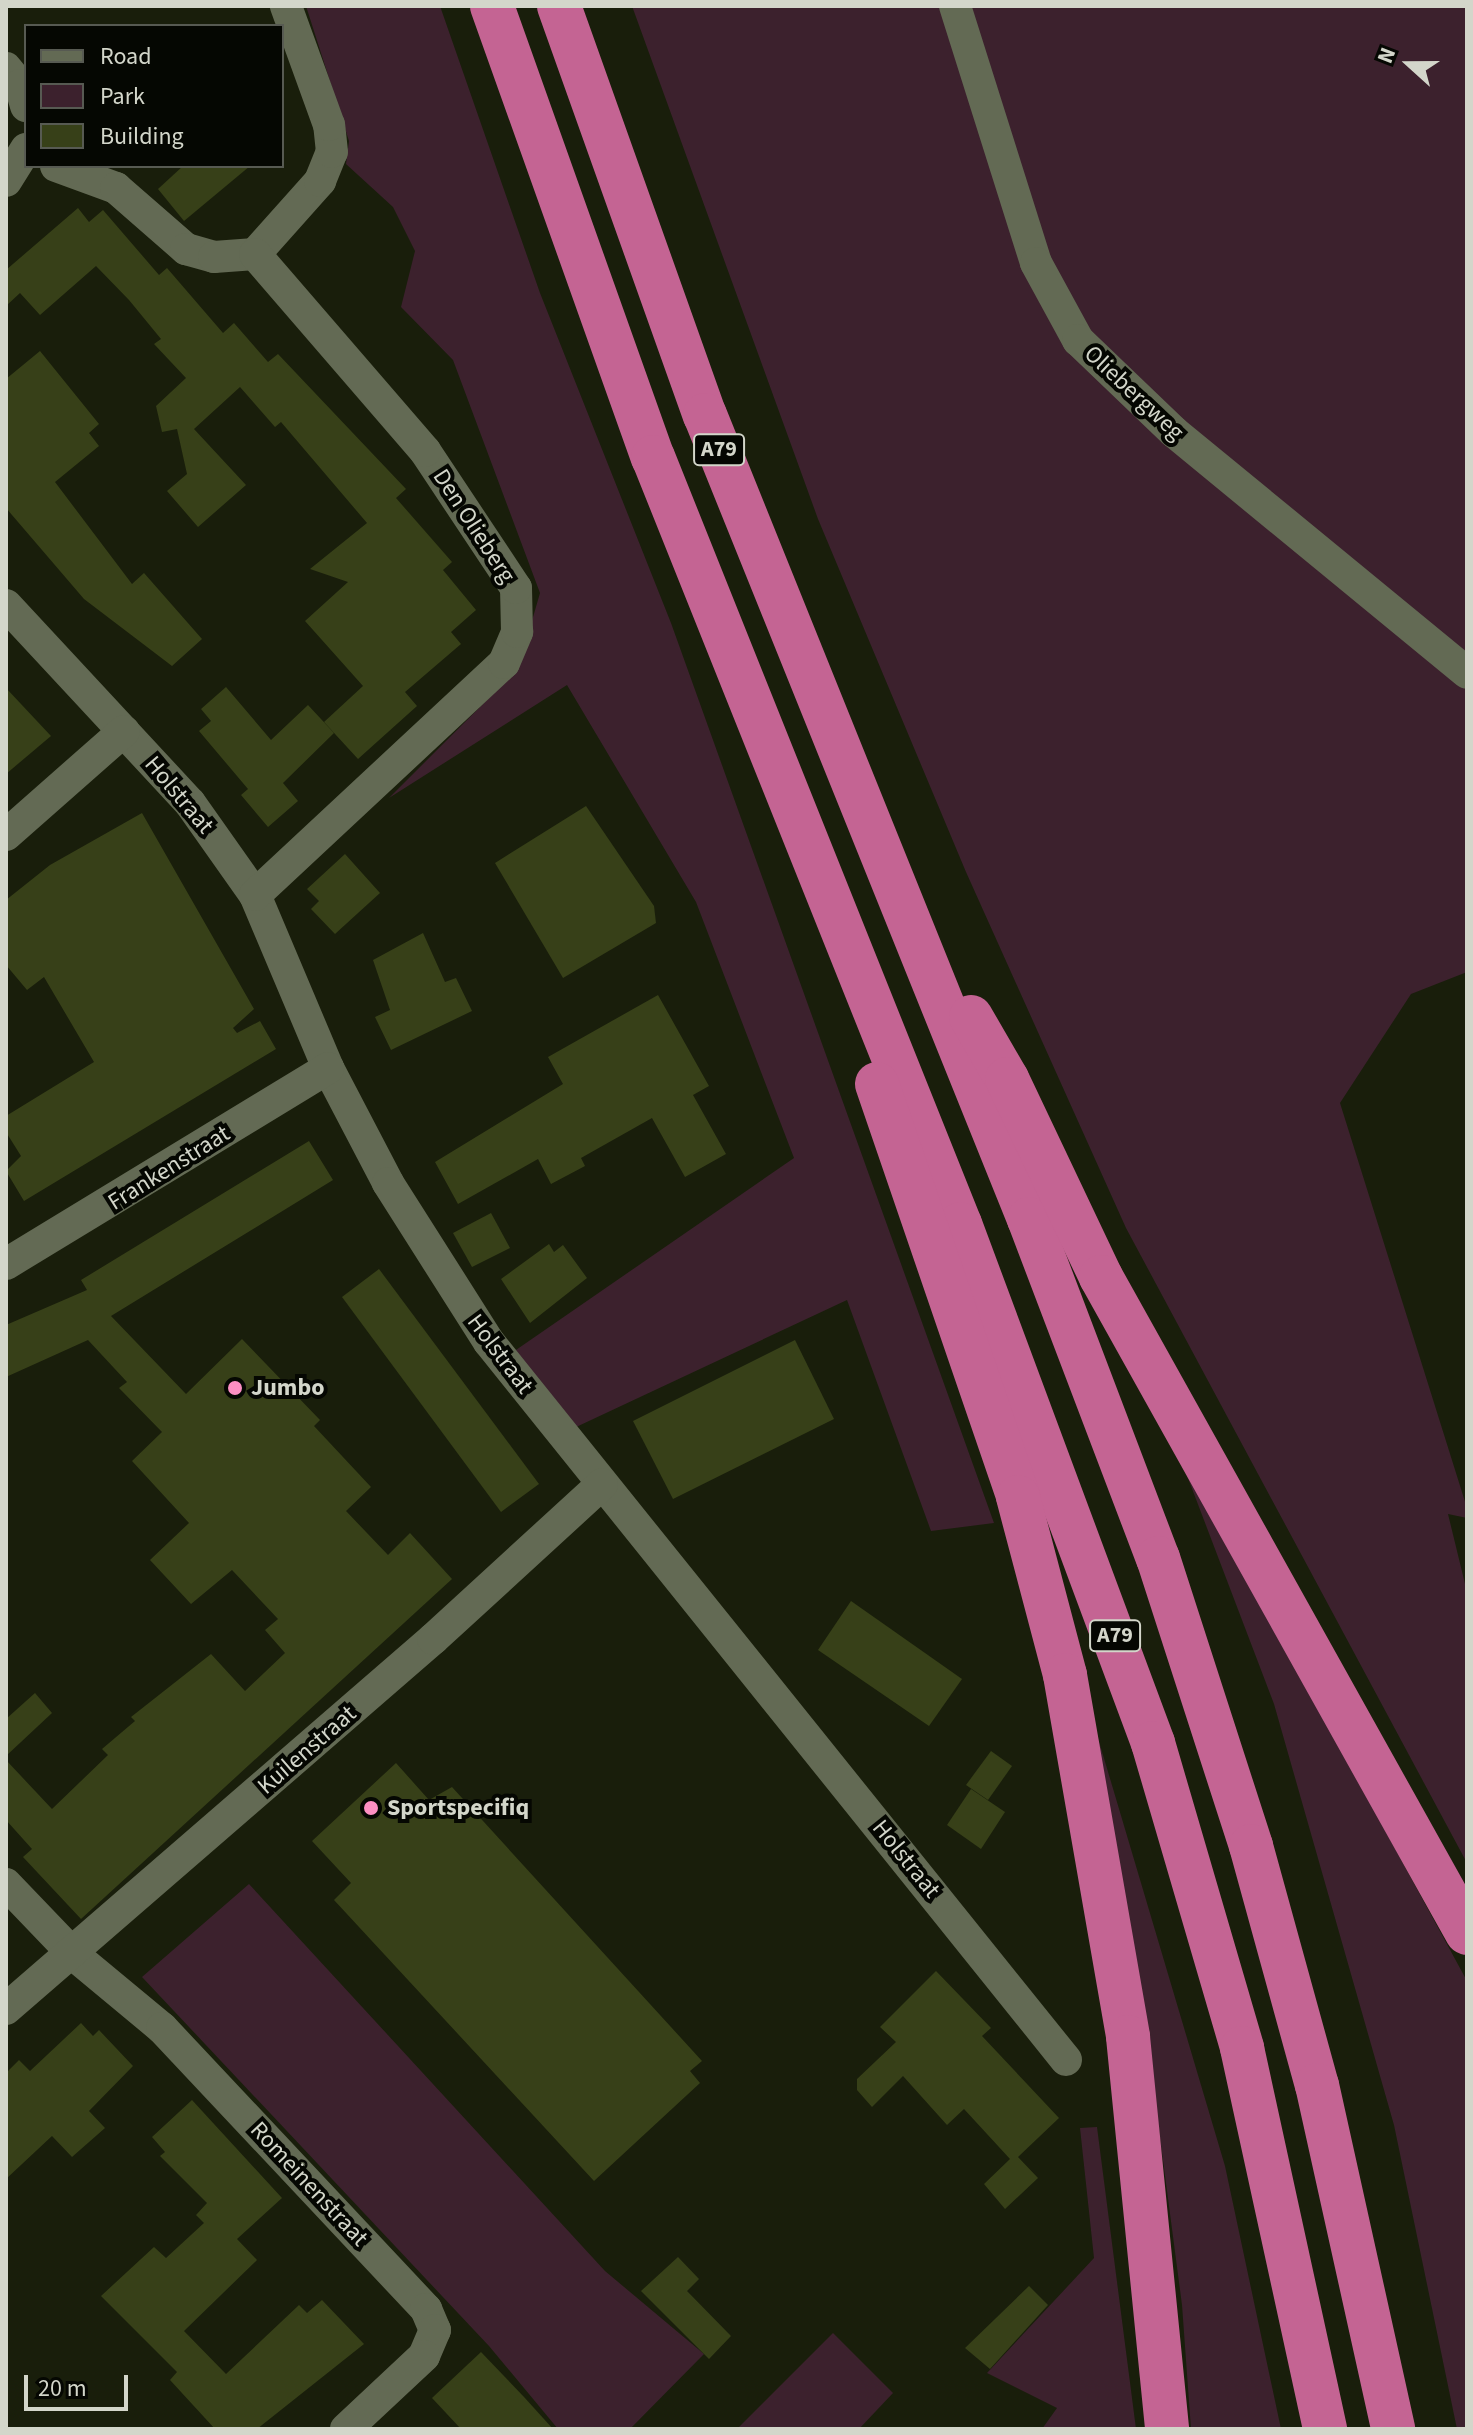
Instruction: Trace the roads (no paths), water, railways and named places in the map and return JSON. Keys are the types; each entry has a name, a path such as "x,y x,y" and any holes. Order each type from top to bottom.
{"highway":[{"name":"A79","path":"492,6 653,457 1069,1503 1153,1743 1245,2062 1325,2429"},
{"name":"A79","path":"559,6 705,415 1029,1219 1168,1588 1251,1846 1317,2085 1393,2429"},
{"name":"A79","path":"817,870 888,1124 1018,1497 1065,1675 1128,2037 1167,2429"},
{"name":"A79","path":"894,888 1007,1079 1101,1277 1467,1933"}],"street":[{"path":"61,168 116,188 186,249 214,257 255,254 320,181 332,152 329,125 286,6"},
{"name":"Oliebergweg","path":"955,6 1036,263 1078,340 1164,423 1467,673"},
{"path":"6,68 20,85 24,99"},
{"name":"Den Olieberg","path":"255,254 425,451 516,588 517,632 504,663 255,895"},
{"name":"Holstraat","path":"6,605 190,803 255,895 328,1068 434,1264 602,1484 1066,2060"},
{"path":"6,835 124,731"},
{"name":"Frankenstraat","path":"6,1264 328,1068"},
{"name":"Kuilenstraat","path":"6,2009 74,1955 602,1484"},
{"path":"6,1884 74,1955"},
{"name":"Romeinenstraat","path":"74,1955 162,2028 433,2320 424,2356 346,2429"}],"place":[{"name":"Jumbo","path":"235,1388"},
{"name":"Sportspecifiq","path":"371,1808"}]}
